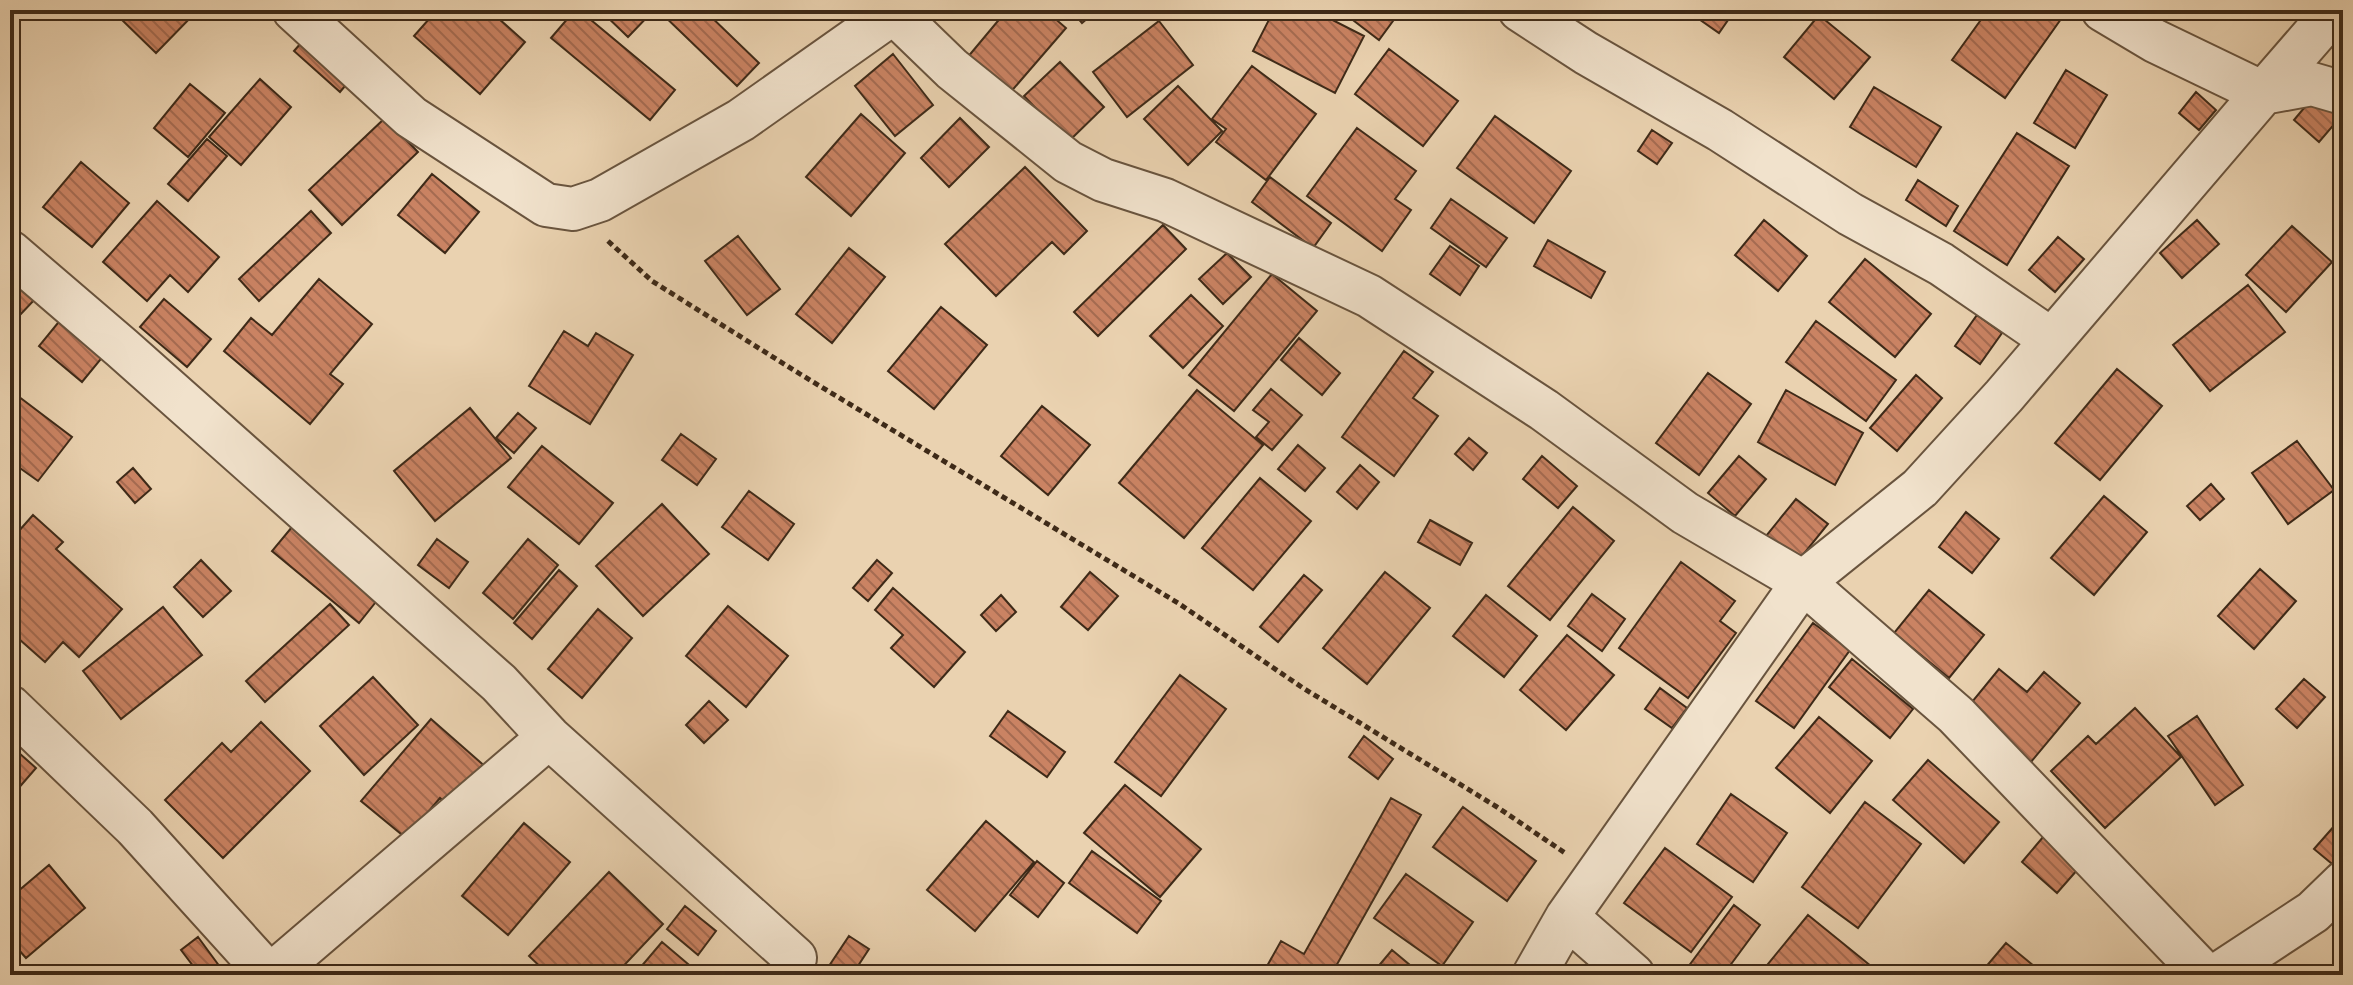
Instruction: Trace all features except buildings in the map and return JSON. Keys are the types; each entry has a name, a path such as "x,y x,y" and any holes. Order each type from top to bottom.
{"street":[{"path":"294,10 411,117 546,205 573,209 600,200 741,120 896,11 952,69 1068,162 1103,180 1165,200 1369,296 1544,410 1685,513 1803,582 1956,715 2205,975"},
{"path":"1520,10 1586,53 1720,130 1850,214 1941,264 2052,340"},
{"path":"2103,10 2155,41 2263,93 2312,84 2343,93"},
{"path":"1534,975 1596,874 1803,582 1920,488 2052,340 2335,10"},
{"path":"10,252 134,358 499,683 549,737 795,958"},
{"path":"10,707 135,827 270,975 549,737"},
{"path":"2217,975 2313,912 2343,883"},
{"path":"1567,917 1633,975"}],"path":[{"path":"573,209 652,281 1178,603 1303,688 1497,807 1596,874"}]}
